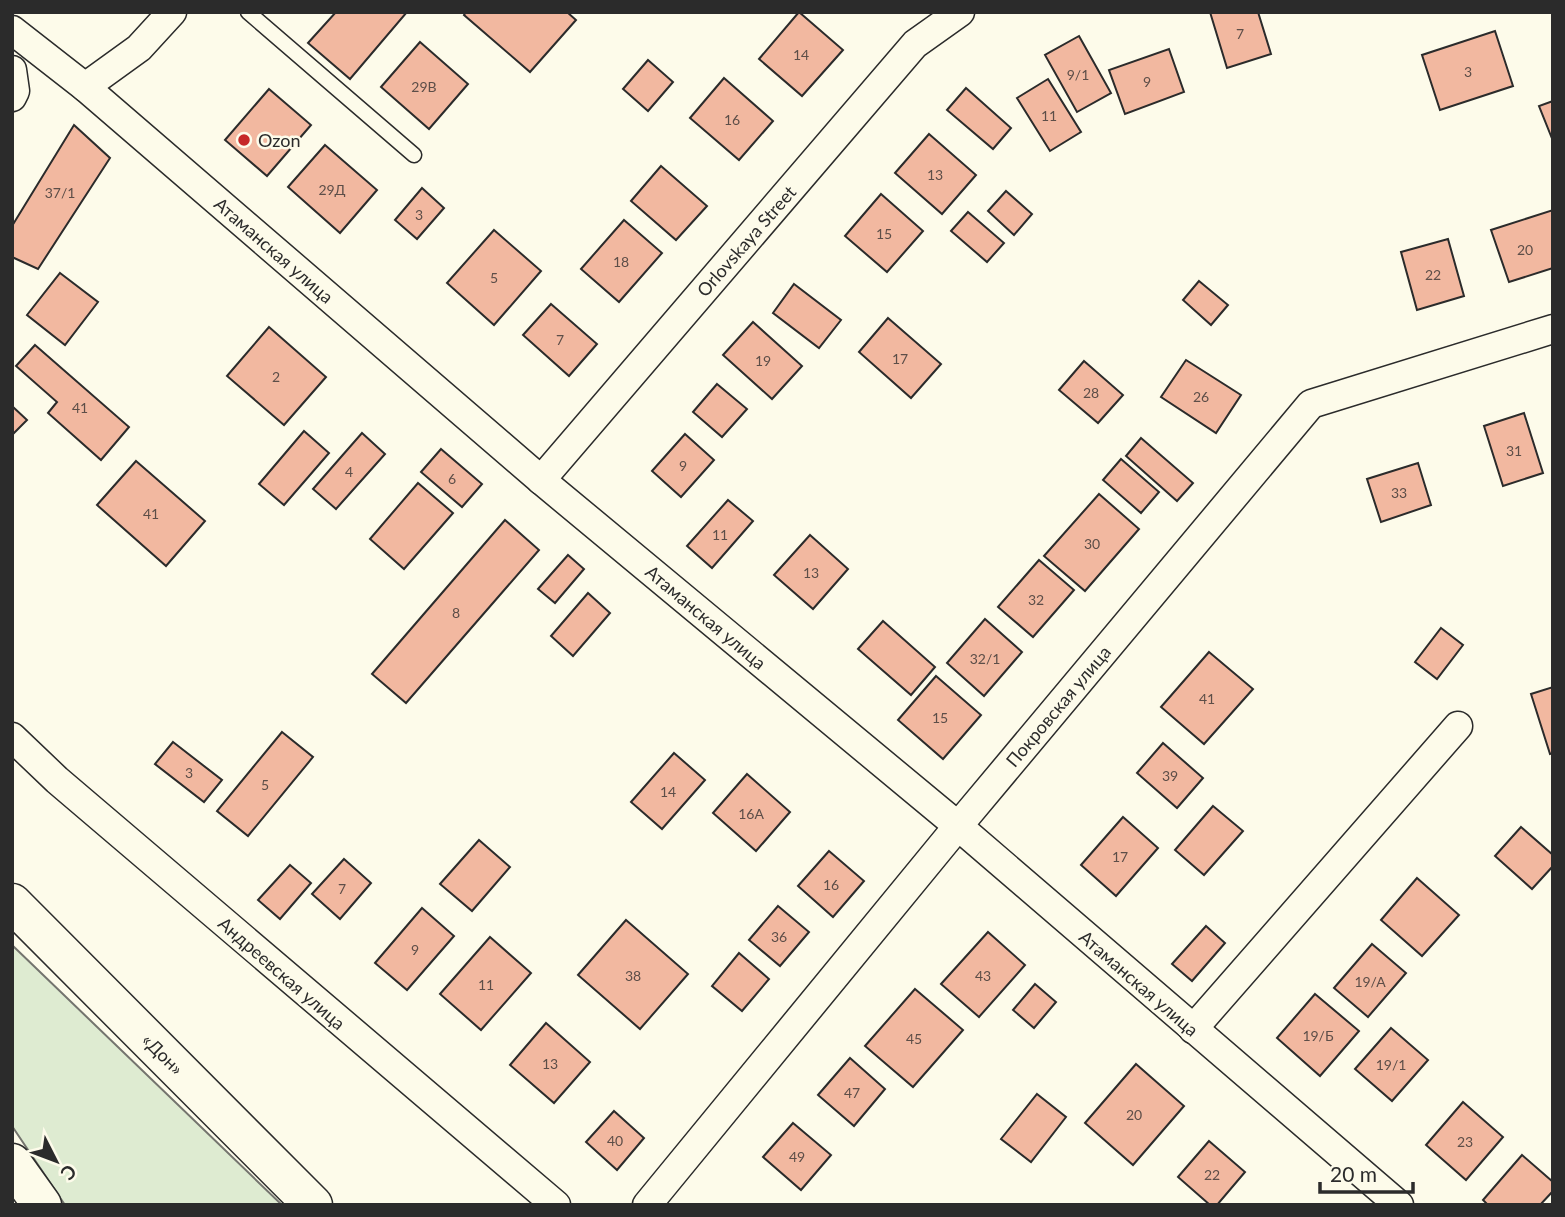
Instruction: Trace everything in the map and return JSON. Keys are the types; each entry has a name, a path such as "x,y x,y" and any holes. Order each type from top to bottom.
{"highway":[{"name":"«Дон»","path":"12,903 313,1205"},
{"path":"12,1163 42,1205"}],"street":[{"path":"85,87 139,48 172,12"},
{"name":"Orlovskaya Street","path":"541,480 915,44 960,12"},
{"name":"Атаманская улица","path":"12,30 85,87 541,480 958,826 1399,1205"},
{"path":"12,70 15,91 12,97"},
{"name":"Покровская улица","path":"647,1205 958,826 1311,404 1553,329"},
{"path":"1193,1029 1458,726"},
{"name":"Андреевская улица","path":"12,737 67,789 556,1205"}],"lane":[{"path":"248,12 414,155"}],"green space":[{"path":"12,945 282,1205 65,1205 12,1126"}],"building":[{"path":"336,12 407,12 350,79 308,43"},
{"path":"466,12 567,12 576,20 530,72 464,15"},
{"path":"799,12 843,50 802,96 759,59"},
{"path":"1210,12 1258,12 1271,54 1227,68"},
{"path":"1495,31 1513,86 1440,110 1422,55"},
{"path":"1079,36 1111,93 1077,112 1045,55"},
{"path":"420,42 468,84 429,129 381,87"},
{"path":"1169,49 1184,92 1125,114 1109,70"},
{"path":"648,60 673,82 648,111 623,89"},
{"path":"724,78 773,121 739,160 690,118"},
{"path":"1048,79 1081,132 1050,151 1017,98"},
{"path":"966,88 1011,128 993,149 947,110"},
{"path":"269,89 311,125 267,176 225,140"},
{"path":"1553,101 1553,141 1539,106"},
{"path":"74,125 110,158 38,269 12,257 12,226"},
{"path":"929,134 976,175 942,214 895,173"},
{"path":"325,145 377,190 340,233 288,187"},
{"path":"661,166 707,206 676,240 631,201"},
{"path":"422,188 444,208 417,239 395,220"},
{"path":"1006,191 1032,214 1014,235 988,211"},
{"path":"881,194 923,231 887,272 845,236"},
{"path":"1553,210 1553,268 1509,282 1491,230"},
{"path":"968,212 1004,243 987,262 951,231"},
{"path":"624,220 662,253 619,302 581,269"},
{"path":"494,230 541,271 494,325 447,283"},
{"path":"1448,239 1464,296 1417,310 1401,252"},
{"path":"60,273 98,302 65,345 27,315"},
{"path":"1199,281 1228,305 1211,325 1183,300"},
{"path":"794,284 841,320 819,348 773,313"},
{"path":"551,304 597,344 569,376 523,335"},
{"path":"888,318 941,364 911,398 859,352"},
{"path":"753,322 802,366 772,399 723,355"},
{"path":"269,327 326,377 284,425 227,376"},
{"path":"35,345 129,427 101,460 48,413 57,402 16,366"},
{"path":"1186,360 1241,395 1216,433 1161,397"},
{"path":"1084,361 1123,395 1098,423 1059,390"},
{"path":"717,384 747,409 722,437 693,412"},
{"path":"12,406 27,420 12,435"},
{"path":"1524,413 1543,473 1503,486 1484,426"},
{"path":"304,431 329,453 284,505 259,484"},
{"path":"362,433 385,454 336,509 313,489"},
{"path":"685,434 714,460 681,497 652,471"},
{"path":"1141,438 1193,483 1177,501 1126,456"},
{"path":"441,449 482,484 462,507 421,472"},
{"path":"1121,459 1159,492 1141,513 1103,480"},
{"path":"136,461 205,521 166,566 97,505"},
{"path":"1418,463 1431,505 1381,522 1367,479"},
{"path":"418,483 453,513 404,569 370,539"},
{"path":"1099,494 1139,529 1085,591 1044,556"},
{"path":"728,500 753,521 712,568 687,546"},
{"path":"505,520 539,550 406,703 372,674"},
{"path":"810,535 848,569 813,609 774,575"},
{"path":"568,555 584,569 555,603 538,589"},
{"path":"1039,560 1074,590 1033,637 998,607"},
{"path":"588,593 610,613 573,656 551,636"},
{"path":"985,619 1022,652 984,696 947,663"},
{"path":"883,621 935,667 911,695 858,649"},
{"path":"1441,628 1463,645 1437,679 1415,662"},
{"path":"1209,652 1253,689 1204,744 1161,707"},
{"path":"936,676 981,715 943,759 898,720"},
{"path":"1553,687 1553,753 1550,754 1531,694"},
{"path":"282,732 313,757 248,836 217,811"},
{"path":"173,742 222,780 204,802 155,764"},
{"path":"1163,743 1203,778 1177,808 1137,773"},
{"path":"674,753 705,780 662,829 631,802"},
{"path":"747,774 790,812 756,851 713,813"},
{"path":"1213,806 1243,831 1204,875 1175,850"},
{"path":"1123,817 1158,848 1116,896 1081,865"},
{"path":"1521,827 1553,855 1553,866 1532,889 1495,856"},
{"path":"479,840 510,867 472,911 440,884"},
{"path":"829,851 864,881 833,917 798,886"},
{"path":"344,859 371,883 340,919 312,894"},
{"path":"290,865 311,883 280,919 258,900"},
{"path":"1417,878 1459,915 1422,956 1381,920"},
{"path":"778,906 809,932 780,966 749,940"},
{"path":"422,908 454,936 407,990 375,963"},
{"path":"626,920 688,974 640,1029 578,975"},
{"path":"1206,926 1225,943 1192,981 1172,964"},
{"path":"988,932 1025,965 979,1017 941,984"},
{"path":"490,937 531,973 481,1030 440,994"},
{"path":"1372,944 1406,973 1368,1017 1334,988"},
{"path":"739,953 769,979 742,1011 712,986"},
{"path":"1035,984 1056,1002 1034,1028 1013,1010"},
{"path":"915,989 963,1030 913,1087 865,1046"},
{"path":"1315,994 1359,1031 1320,1076 1277,1038"},
{"path":"546,1023 590,1062 554,1103 510,1065"},
{"path":"1391,1028 1428,1060 1392,1101 1355,1069"},
{"path":"850,1058 885,1089 854,1126 818,1095"},
{"path":"1136,1064 1184,1106 1133,1165 1085,1123"},
{"path":"1037,1094 1066,1117 1031,1162 1001,1139"},
{"path":"1463,1102 1503,1137 1466,1180 1426,1145"},
{"path":"614,1111 644,1138 617,1170 586,1142"},
{"path":"793,1123 831,1155 801,1190 763,1157"},
{"path":"1209,1141 1245,1172 1217,1205 1210,1205 1178,1177"},
{"path":"1522,1155 1553,1182 1553,1191 1540,1205 1488,1205 1483,1200"}],"place":[{"name":"Ozon","path":"244,140"}]}
